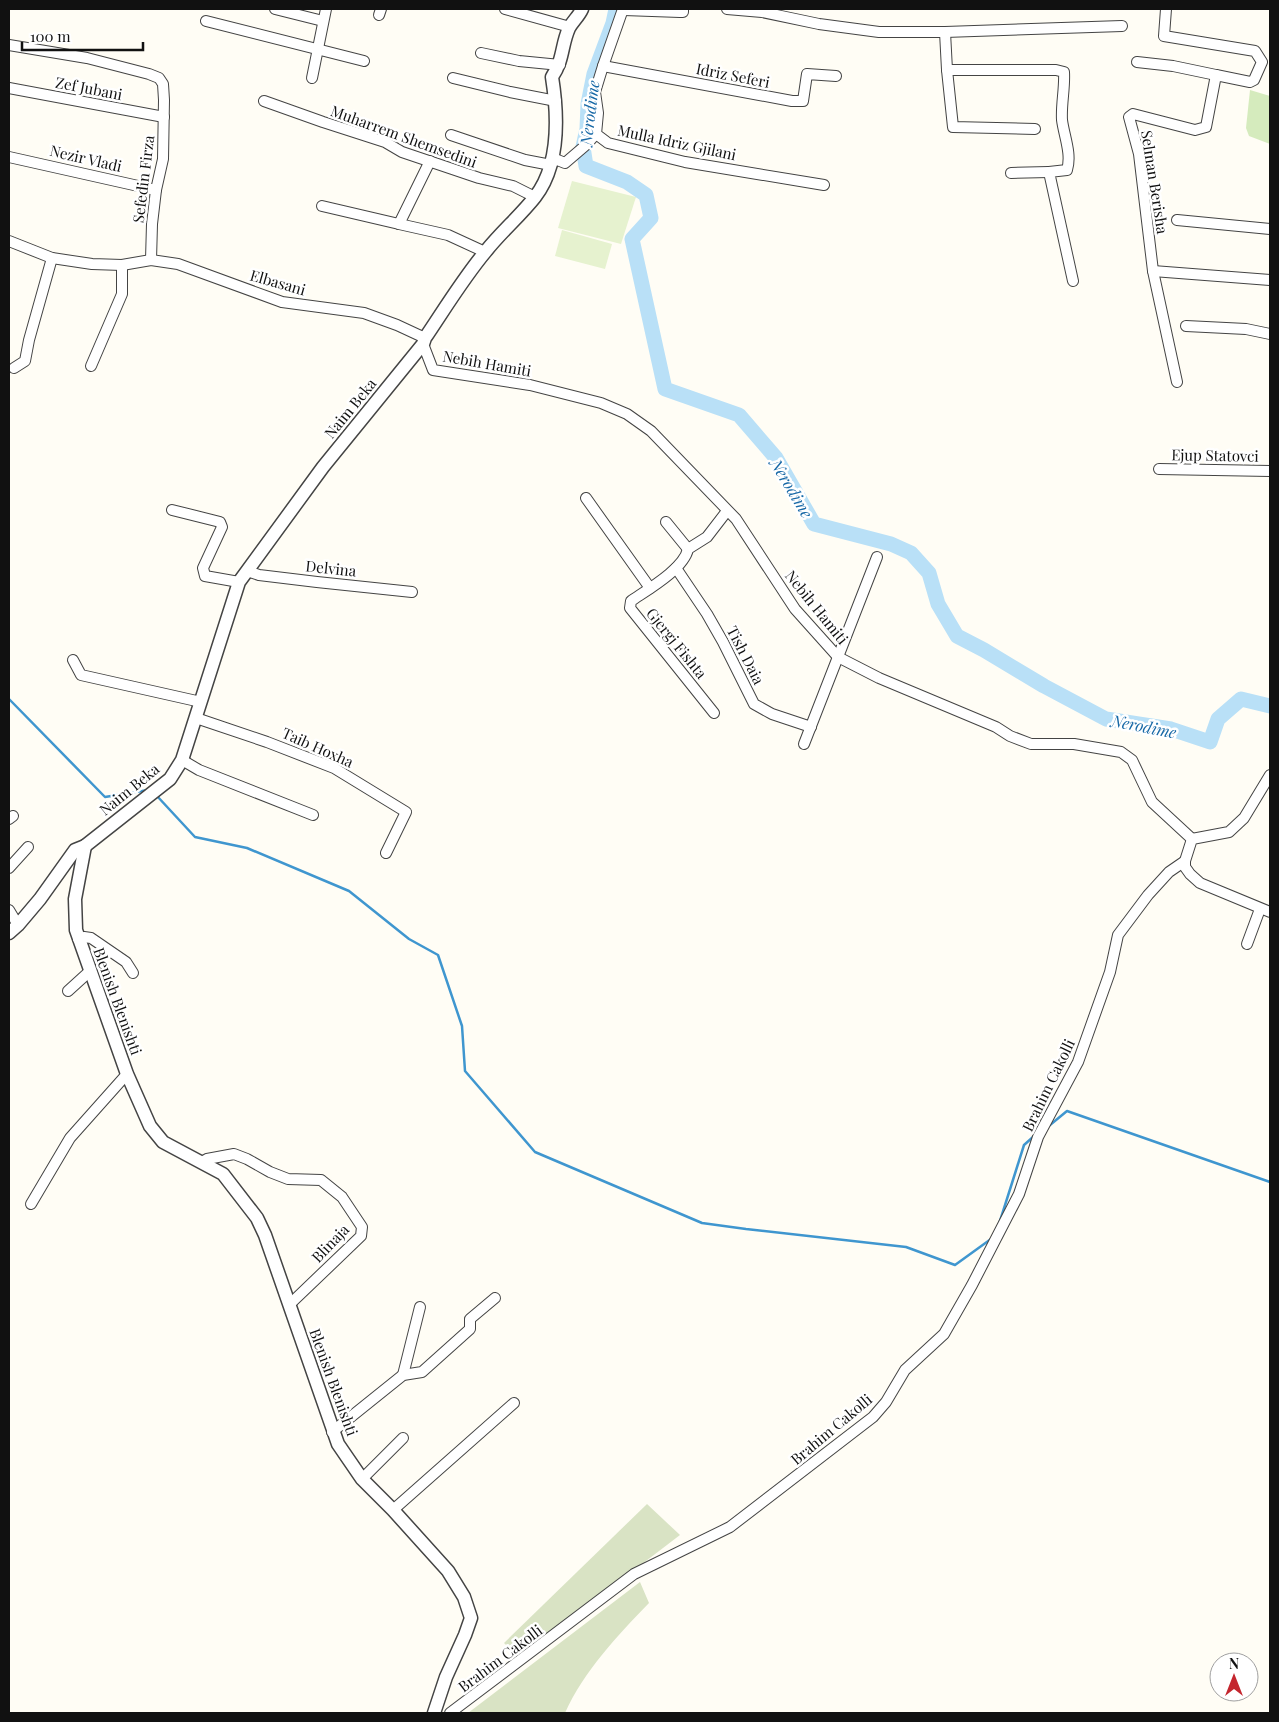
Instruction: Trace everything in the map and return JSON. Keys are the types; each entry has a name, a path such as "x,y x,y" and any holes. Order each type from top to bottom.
{"street":[{"path":"275,9 323,21"},
{"path":"312,78 326,9"},
{"path":"505,9 570,27"},
{"name":"Naim Beka","path":"14,929 40,899 75,850 85,846 170,779 182,760 239,582 323,467 424,341 485,252 535,196 544,182 555,146 556,101 552,76 560,65 570,27 582,9"},
{"path":"624,9 680,12 683,12 683,9"},
{"name":"Mulla Idriz Gjilani","path":"624,9 595,92 598,113 596,134 608,143 685,162 824,185"},
{"path":"727,9 762,12 819,24 879,32 945,32 1122,26"},
{"path":"1137,62 1173,66 1247,83 1254,80 1265,68 1255,51 1164,36 1166,9"},
{"path":"206,21 364,61"},
{"path":"945,32 953,127 1036,129"},
{"name":"Sefedin Firza","path":"9,45 87,58 159,78 162,84 164,117 163,160 156,190 152,224 151,260"},
{"path":"480,53 519,61 560,65"},
{"name":"Idriz Seferi","path":"603,66 792,101 803,101 807,74 836,76"},
{"path":"947,70 1056,70 1064,72 1065,87 1062,119 1068,158 1066,170 1011,173"},
{"name":"Selman Berisha","path":"1177,382 1153,271 1139,154 1129,118 1133,114 1195,130 1206,127 1216,75"},
{"path":"453,78 556,101"},
{"name":"Zef Jubani","path":"9,88 164,117"},
{"name":"Muharrem Shemsedini","path":"264,101 385,142 402,152 478,178 513,186 535,196"},
{"path":"451,135 524,160 550,165 555,159 565,163 583,149 596,134"},
{"name":"Nezir Vladi","path":"9,156 156,190"},
{"path":"399,224 430,161"},
{"path":"1049,172 1073,281"},
{"path":"322,206 448,235 485,252"},
{"path":"1177,220 1270,229"},
{"name":"Elbasani","path":"9,241 52,258 92,264 122,265 151,260 178,264 282,302 364,313 397,325 424,341"},
{"path":"14,368 25,361 52,258"},
{"path":"92,366 122,294 122,265"},
{"path":"1153,271 1270,280"},
{"path":"1186,326 1246,329 1270,334"},
{"name":"Nebih Hamiti","path":"424,341 433,370 530,385 592,400 627,414 651,431 736,519 795,609 838,657 879,678 996,727 1010,736 1031,744 1074,744 1121,752 1132,760 1152,802 1192,839"},
{"name":"Ejup Statovci","path":"1159,469 1270,471"},
{"path":"586,498 650,588"},
{"path":"172,510 220,522 222,527 203,568 203,572 205,576 239,582"},
{"name":"Gjergj Fishta","path":"714,713 630,608 631,601 676,568 687,554 688,549 707,537 727,511"},
{"path":"666,522 688,549"},
{"path":"804,744 876,557"},
{"name":"Tish Daia","path":"676,568 715,628 754,704 772,714 811,727"},
{"name":"Delvina","path":"247,571 260,575 412,592"},
{"path":"73,660 82,675 201,702"},
{"name":"Taib Hoxha","path":"196,718 268,742 334,768 406,812 386,853"},
{"path":"182,760 199,770 313,816"},
{"path":"1247,944 1265,910 1200,883 1185,867 1185,861 1192,839 1229,832 1244,818 1270,776"},
{"name":"Blenish Blenishti","path":"85,846 75,899 78,939 127,1074 150,1126 163,1142 223,1174 257,1218 332,1432 338,1444 362,1479 448,1571 464,1597 471,1618 446,1677 434,1713"},
{"path":"9,868 28,847"},
{"name":"Brahim Cakolli","path":"450,1713 634,1574 730,1527 873,1417 886,1402 905,1370 944,1334 972,1285 1019,1194 1038,1137 1078,1062 1110,972 1118,935 1168,872 1185,861"},
{"path":"9,910 14,929"},
{"name":"Blenish Blenishti","path":"78,939 84,936 91,938 126,962 133,973"},
{"path":"68,991 90,971"},
{"name":"Blenish Blenishti","path":"31,1204 70,1138 127,1074"},
{"name":"Blinaja","path":"202,1162 207,1159 234,1154 288,1179 321,1180 342,1197 362,1227 362,1236 289,1305"},
{"path":"332,1432 402,1375 422,1372 470,1329 470,1319 496,1298"},
{"path":"402,1375 420,1307"},
{"path":"393,1510 514,1403"},
{"path":"362,1479 403,1438"}],"green space":[{"path":"1250,90 1270,96 1270,144 1249,136 1246,128"},
{"path":"572,181 636,197 621,244 558,228"},
{"path":"562,230 612,244 605,269 555,256"},
{"path":"647,1504 680,1535 519,1658 504,1643"},
{"path":"640,1582 649,1603 613,1641 591,1668 565,1713 468,1713"}],"waterway":[{"name":"Nerodime","path":"616,9 613,23 594,74 583,147 586,166 627,182 646,195 651,218 632,239 665,389 739,415 776,458 814,524 891,544 911,553 929,573 938,604 957,636 1106,719 1171,729 1210,742 1218,719 1241,699 1270,706"},
{"path":"9,699 105,797 148,790"},
{"path":"157,796 195,837 247,848 349,891 409,939 438,955 462,1026 465,1071 535,1152 702,1223 906,1247 955,1265 991,1239"},
{"path":"1050,1125 1067,1111 1270,1182"},
{"path":"1000,1221 1024,1145 1033,1137"}]}
